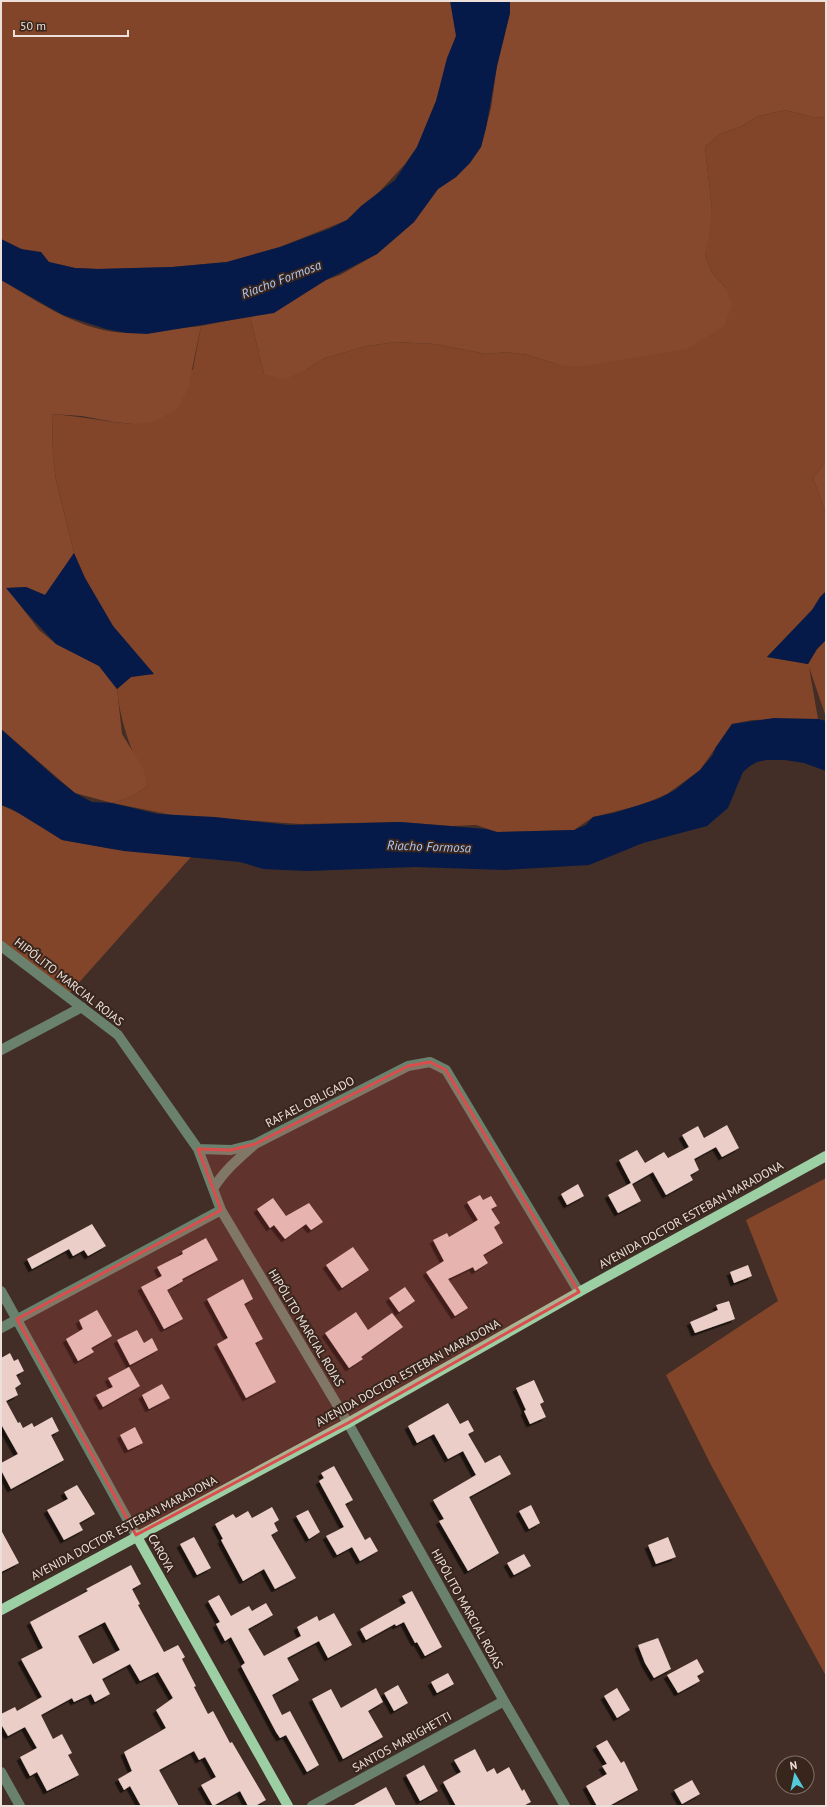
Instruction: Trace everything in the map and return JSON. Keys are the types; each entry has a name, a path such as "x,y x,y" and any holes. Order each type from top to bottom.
{"main road":[{"name":"AVENIDA DOCTOR ESTEBAN MARADONA","path":"1,1610 136,1535 348,1423 579,1292 826,1156"},
{"name":"CAROYA","path":"136,1535 288,1806"}],"street":[{"name":"HIPÓLITO MARCIAL ROJAS","path":"1,946 118,1035 198,1149 221,1210 348,1423 504,1701 565,1806"},
{"path":"1,1050 82,1007"},
{"name":"RAFAEL OBLIGADO","path":"198,1149 231,1150 255,1144 408,1066 430,1062 446,1070 579,1292"},
{"path":"214,1189 221,1176 231,1165 255,1144"},
{"path":"1,1328 221,1210"},
{"name":"CAROYA","path":"1,1291 136,1535"},
{"name":"SANTOS MARIGHETTI","path":"312,1806 504,1701"},
{"path":"1,1772 20,1806"}],"highlighted area":[{"path":"430,1062 446,1070 579,1292 348,1423 136,1535 17,1319 221,1210 198,1149 231,1150 255,1144 408,1066"}],"shaded area":[{"path":"1,1 458,1 456,36 436,101 417,147 405,164 379,192 347,220 280,247 227,262 172,267 98,269 75,268 49,262 1,239"},
{"path":"510,1 826,1 826,118 812,117 786,110 758,116 740,127 720,134 705,147 712,209 705,256 713,274 726,288 732,306 724,326 687,349 576,367 556,364 528,355 507,352 486,354 435,344 396,342 367,346 325,358 286,379 264,374 250,316 290,302 326,280 340,275 377,254 414,222 438,189 456,177 481,147 491,108 497,66 510,13"},
{"path":"786,110 812,117 826,118 826,461 813,478 826,513 826,593 812,610 767,657 808,664 817,649 826,639 826,717 809,667 818,719 752,720 732,724 700,770 667,794 641,805 593,817 574,830 497,832 476,825 452,826 400,822 300,824 172,815 112,803 131,797 147,786 124,727 117,689 131,677 153,673 113,626 85,578 74,553 56,480 53,458 52,414 134,424 193,369 201,326 250,316 264,374 307,369 325,358 367,346 396,342 435,344 486,354 507,352 528,355 556,364 726,288 713,274 705,256 712,209 705,147 720,134 740,127 758,116"},
{"path":"1,280 46,307 77,322 94,328 137,333 201,326 188,389 177,409 153,422 134,424 82,416 52,414 53,458 56,480 74,553 45,595 26,587 7,588 39,630 56,644 99,666 117,689 122,734 143,768 147,786 131,797 112,803 75,793 1,729"},
{"path":"826,461 826,513 813,478"},
{"path":"1,805 29,818 62,840 112,849 191,857 67,996 1,946"},
{"path":"826,1178 826,1676 712,1467 666,1375 778,1301 746,1220"}],"water":[{"name":"Riacho Formosa","path":"450,1 510,1 510,13 497,66 486,128 481,147 470,163 456,177 438,189 414,222 377,254 326,280 274,313 147,334 127,333 106,329 63,315 1,280 1,239 21,249 41,252 49,262 75,268 98,269 172,267 227,262 280,247 329,229 347,220 361,206 395,180 417,147 436,101 447,58 456,36"},
{"path":"74,553 85,578 113,626 154,674 131,677 117,689 99,666 56,644 6,588 26,587 45,595"},
{"path":"826,591 826,640 817,649 808,664 767,657 812,610 820,597"},
{"name":"Riacho Formosa","path":"774,718 818,719 826,721 826,771 804,763 785,760 766,760 757,762 743,772 728,808 707,826 643,843 589,865 504,870 415,867 308,871 263,869 240,862 124,851 62,840 12,809 1,805 1,729 75,793 92,802 112,803 158,814 215,817 289,825 400,822 486,829 497,832 574,830 586,825 593,817 614,813 658,799 675,790 700,770 712,756 716,747 732,724"}],"building":[{"path":"727,1125 739,1148 722,1157 716,1147 694,1159 699,1170 690,1175 693,1180 666,1195 653,1172 632,1184 641,1201 618,1213 608,1195 631,1183 619,1160 637,1150 645,1163 664,1152 668,1158 689,1147 682,1135 698,1126 704,1138"},
{"path":"578,1184 584,1196 567,1205 561,1194"},
{"path":"480,1195 483,1200 491,1196 497,1206 491,1209 500,1223 494,1227 503,1243 483,1255 488,1263 475,1271 473,1267 448,1279 468,1308 455,1316 426,1272 444,1261 433,1240 447,1233 449,1237 478,1220 467,1202"},
{"path":"273,1198 286,1216 309,1203 323,1222 311,1230 306,1224 285,1239 274,1225 270,1228 257,1209"},
{"path":"92,1224 106,1246 88,1256 84,1250 73,1256 69,1249 32,1269 27,1259"},
{"path":"206,1238 218,1260 182,1279 183,1281 167,1290 183,1319 164,1329 141,1287 162,1276 157,1267 183,1254 182,1251"},
{"path":"353,1247 369,1270 342,1288 326,1265"},
{"path":"748,1265 752,1276 734,1283 730,1272"},
{"path":"243,1279 253,1299 244,1304 263,1339 255,1343 276,1382 246,1398 217,1344 228,1338 207,1299"},
{"path":"405,1287 415,1301 399,1312 389,1298"},
{"path":"729,1301 735,1319 695,1333 690,1322 718,1310 716,1305"},
{"path":"97,1310 112,1336 91,1348 94,1352 78,1361 66,1339 83,1329 79,1320"},
{"path":"356,1312 368,1330 392,1313 403,1327 361,1357 363,1359 349,1368 325,1333"},
{"path":"137,1330 144,1343 152,1338 158,1350 130,1365 117,1340"},
{"path":"10,1353 14,1361 18,1359 24,1371 16,1375 21,1384 15,1388 18,1395 6,1401 18,1423 20,1422 23,1428 32,1423 34,1427 52,1417 59,1431 51,1435 64,1460 11,1489 1,1470 1,1463 18,1454 1,1424 1,1358"},
{"path":"129,1367 140,1386 103,1407 96,1395 113,1387 108,1378"},
{"path":"534,1380 544,1402 540,1404 546,1417 530,1424 524,1411 526,1410 516,1388"},
{"path":"162,1384 170,1398 149,1409 142,1395"},
{"path":"448,1403 460,1424 468,1420 474,1431 468,1434 485,1463 500,1455 511,1474 469,1497 499,1553 468,1571 439,1521 444,1519 433,1500 476,1475 463,1451 448,1459 434,1434 417,1443 408,1426"},
{"path":"135,1427 143,1443 128,1450 120,1435"},
{"path":"334,1466 353,1500 345,1504 365,1540 370,1537 378,1551 360,1561 352,1547 337,1555 326,1536 344,1527 319,1481 324,1478 321,1473"},
{"path":"77,1485 95,1514 79,1523 83,1530 64,1540 47,1510 68,1499 64,1492"},
{"path":"531,1505 540,1523 529,1529 519,1511"},
{"path":"272,1507 279,1520 274,1523 278,1531 271,1535 296,1578 275,1589 264,1569 243,1581 221,1540 223,1539 215,1524 233,1514 236,1518 248,1511 252,1518"},
{"path":"308,1510 320,1532 309,1539 296,1516"},
{"path":"1,1530 19,1563 1,1572"},
{"path":"194,1537 211,1568 197,1575 180,1544"},
{"path":"668,1537 676,1557 656,1564 648,1545"},
{"path":"524,1554 531,1566 514,1575 507,1563"},
{"path":"131,1565 141,1584 132,1589 140,1604 138,1605 164,1652 178,1645 185,1657 182,1659 196,1686 194,1687 208,1714 213,1711 230,1743 232,1742 266,1800 255,1806 248,1806 240,1791 213,1806 201,1785 216,1777 205,1757 199,1760 194,1751 159,1770 179,1806 141,1806 130,1786 124,1790 118,1779 132,1771 124,1752 166,1728 156,1710 173,1698 158,1672 140,1681 130,1664 102,1679 110,1694 95,1702 91,1694 74,1702 72,1698 41,1715 53,1739 62,1734 72,1753 68,1755 79,1775 47,1791 37,1772 30,1776 20,1757 37,1748 25,1727 8,1736 1,1724 1,1714 15,1707 17,1711 42,1697 21,1659 43,1648 30,1622 88,1591 86,1589","holes":["105,1622 120,1650 93,1664 78,1636"]},
{"path":"412,1591 442,1647 425,1656 417,1642 415,1643 404,1622 396,1626 395,1624 366,1640 360,1629 406,1603 402,1596"},
{"path":"219,1595 231,1616 249,1606 252,1611 266,1603 273,1615 248,1629 264,1656 301,1636 297,1627 317,1616 319,1621 334,1613 352,1645 328,1658 319,1641 287,1658 299,1680 272,1695 282,1715 290,1711 319,1765 307,1772 286,1735 280,1738 276,1732 241,1666 245,1663 231,1637 225,1641 216,1624 220,1622 208,1601"},
{"path":"658,1638 671,1669 654,1678 645,1663 638,1645"},
{"path":"697,1659 704,1672 697,1676 700,1681 678,1693 667,1675"},
{"path":"448,1673 454,1684 437,1693 431,1682"},
{"path":"398,1685 408,1703 394,1711 384,1693"},
{"path":"376,1688 383,1702 368,1711 383,1737 343,1759 312,1699 331,1689 341,1708"},
{"path":"617,1688 630,1710 617,1718 604,1696"},
{"path":"607,1740 621,1763 624,1761 638,1790 609,1806 597,1806 586,1786 607,1774 602,1766 607,1764 596,1746"},
{"path":"475,1749 487,1772 494,1768 497,1774 509,1767 522,1791 524,1789 531,1802 523,1806 456,1806 443,1782 461,1772 454,1760"},
{"path":"424,1765 438,1791 420,1801 406,1775"},
{"path":"692,1780 700,1794 682,1804 674,1790"},
{"path":"386,1787 396,1806 352,1806"}]}
